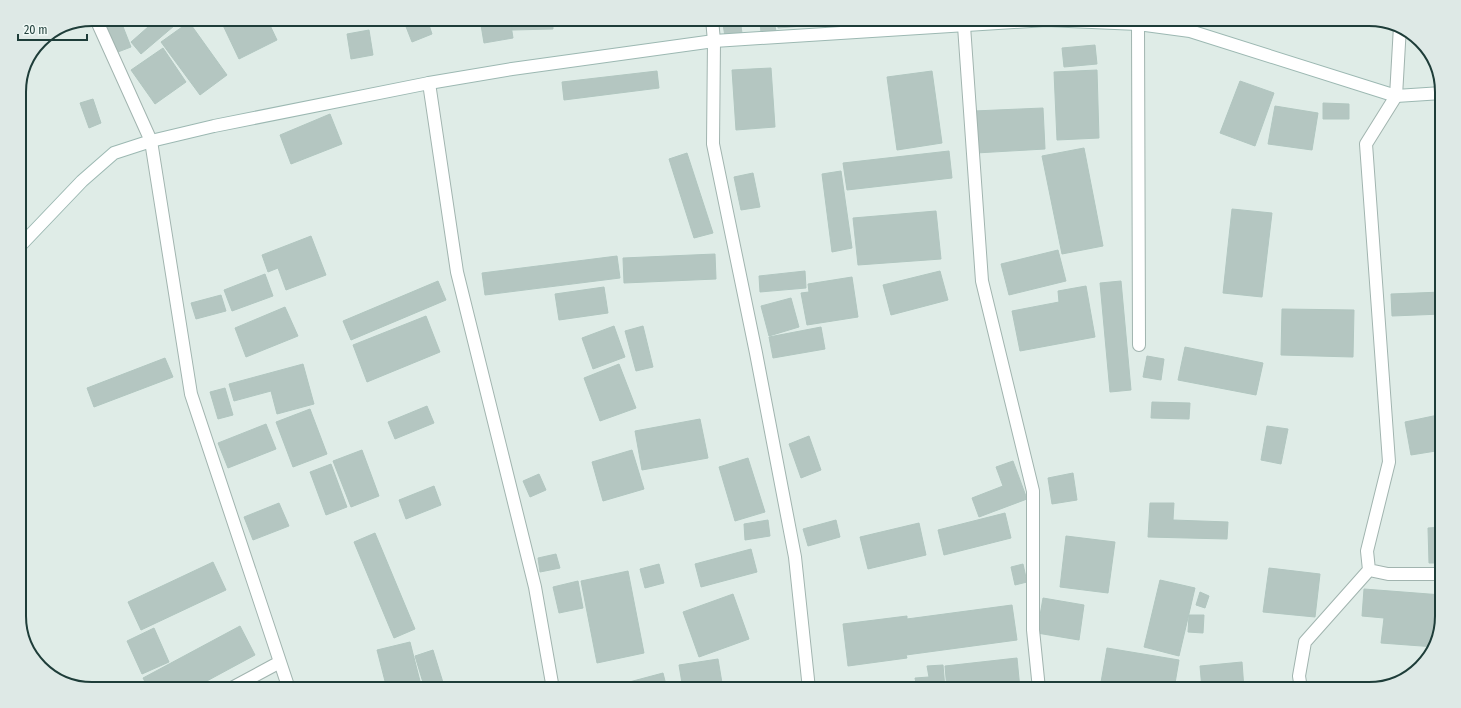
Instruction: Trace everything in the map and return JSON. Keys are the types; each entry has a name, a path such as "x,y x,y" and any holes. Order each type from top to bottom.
{"street":[{"path":"99,26 151,141 191,394 286,682"},
{"path":"713,26 714,41 713,144 756,354 795,557 808,682"},
{"path":"26,240 82,181 114,153 151,141 214,126 512,68 714,41 910,26"},
{"path":"964,26 982,281 1033,491 1033,630 1038,682"},
{"path":"1138,26 1139,345"},
{"path":"1155,26 1190,30 1396,96 1435,93"},
{"path":"1300,682 1299,676 1306,642 1369,570 1367,551 1389,462 1366,144 1396,96 1400,34"},
{"path":"429,83 457,272 535,587 552,682"},
{"path":"1369,570 1388,574 1435,574"},
{"path":"243,682 280,662"}],"building":[{"path":"100,26 123,26 131,47 110,55"},
{"path":"149,26 174,26 141,54 131,42"},
{"path":"183,26 192,26 227,75 200,95 161,42"},
{"path":"223,26 270,26 277,40 239,59"},
{"path":"406,26 429,26 432,34 412,42"},
{"path":"481,26 511,26 513,38 484,43"},
{"path":"512,26 553,26 553,29 512,30"},
{"path":"723,26 741,26 742,33 725,36"},
{"path":"760,26 775,26 776,32 761,34"},
{"path":"778,26 802,26 778,28"},
{"path":"877,26 891,26 878,29"},
{"path":"369,30 373,55 351,59 347,34"},
{"path":"1095,45 1097,64 1064,67 1062,48"},
{"path":"163,48 186,82 155,104 131,70"},
{"path":"771,68 775,127 736,130 732,70"},
{"path":"1097,70 1099,138 1057,140 1054,72"},
{"path":"657,71 659,88 564,100 562,82"},
{"path":"932,71 942,143 897,150 887,77"},
{"path":"1240,81 1274,93 1255,146 1220,133"},
{"path":"93,99 101,123 89,128 80,103"},
{"path":"1323,103 1349,104 1349,119 1323,119"},
{"path":"1275,106 1318,113 1312,150 1268,144"},
{"path":"1043,108 1045,149 976,153 974,111"},
{"path":"330,114 342,144 291,164 280,135"},
{"path":"1084,148 1103,246 1062,254 1042,156"},
{"path":"949,151 952,178 847,190 843,163"},
{"path":"687,153 713,233 694,238 669,159"},
{"path":"841,171 852,248 832,252 822,174"},
{"path":"753,173 760,207 741,210 734,177"},
{"path":"1232,209 1272,213 1262,297 1223,293"},
{"path":"936,211 941,259 858,265 853,218"},
{"path":"311,236 326,275 286,290 278,268 268,272 262,255"},
{"path":"1058,250 1066,281 1009,295 1001,264"},
{"path":"715,254 716,279 624,283 623,258"},
{"path":"617,256 620,278 485,295 482,273"},
{"path":"805,271 806,288 760,292 759,276"},
{"path":"940,271 948,300 891,315 883,285"},
{"path":"265,274 273,296 232,311 224,290"},
{"path":"852,277 858,317 807,325 801,293 809,292 808,284"},
{"path":"438,281 446,300 351,340 343,321"},
{"path":"1121,281 1131,390 1110,392 1100,283"},
{"path":"1086,286 1095,337 1020,351 1012,311 1059,302 1058,291"},
{"path":"604,287 608,313 559,320 555,294"},
{"path":"1435,292 1435,314 1392,316 1391,294"},
{"path":"221,295 226,311 196,319 191,303"},
{"path":"791,298 799,327 769,336 761,306"},
{"path":"285,307 298,336 246,357 235,328"},
{"path":"1282,309 1354,310 1353,357 1281,355"},
{"path":"426,316 440,352 367,382 353,345"},
{"path":"614,326 625,357 593,369 582,338"},
{"path":"643,326 653,367 636,371 625,331"},
{"path":"821,327 825,349 773,358 769,337"},
{"path":"1185,347 1263,363 1256,395 1178,380"},
{"path":"1147,356 1164,359 1161,380 1143,377"},
{"path":"165,358 173,377 94,407 87,388"},
{"path":"303,364 314,404 277,414 271,391 234,401 229,384"},
{"path":"619,364 636,408 600,421 584,378"},
{"path":"225,388 233,415 218,419 210,392"},
{"path":"1152,402 1190,403 1189,419 1151,418"},
{"path":"427,406 434,423 395,439 388,422"},
{"path":"310,409 327,454 293,467 276,422"},
{"path":"1435,416 1435,451 1411,455 1405,422"},
{"path":"700,419 708,458 642,470 635,431"},
{"path":"266,424 276,449 228,468 218,443"},
{"path":"1267,426 1288,429 1281,464 1261,460"},
{"path":"809,436 821,470 801,478 789,444"},
{"path":"362,450 379,496 351,507 333,461"},
{"path":"632,450 644,489 603,501 592,462"},
{"path":"748,458 765,512 735,521 719,467"},
{"path":"1013,461 1027,499 979,517 972,498 1003,486 996,467"},
{"path":"331,464 347,507 326,515 310,472"},
{"path":"1073,473 1077,500 1052,504 1048,478"},
{"path":"539,474 546,490 530,497 523,481"},
{"path":"434,486 441,505 406,519 399,500"},
{"path":"279,503 289,526 253,540 244,517"},
{"path":"1150,503 1174,503 1173,520 1228,522 1227,539 1148,537"},
{"path":"1005,513 1011,538 944,555 938,530"},
{"path":"768,520 770,536 745,540 744,524"},
{"path":"836,520 840,537 808,546 803,529"},
{"path":"919,523 926,555 868,569 860,537"},
{"path":"1428,528 1435,528 1435,563 1429,563"},
{"path":"375,533 415,629 394,638 354,542"},
{"path":"1066,536 1115,542 1108,593 1060,587"},
{"path":"751,549 757,572 701,587 695,564"},
{"path":"556,554 560,568 540,572 538,558"},
{"path":"213,562 226,590 141,630 128,602"},
{"path":"659,564 664,583 645,588 640,569"},
{"path":"1023,564 1027,582 1015,585 1011,567"},
{"path":"1269,568 1320,574 1315,617 1263,612"},
{"path":"628,571 644,653 597,663 581,581"},
{"path":"1160,580 1195,588 1179,656 1144,647"},
{"path":"578,581 583,608 559,613 553,587"},
{"path":"1364,589 1435,594 1434,629 1427,646 1381,643 1384,618 1362,616"},
{"path":"1200,592 1209,596 1205,608 1196,605"},
{"path":"733,594 749,639 699,657 683,612"},
{"path":"1043,598 1084,605 1079,640 1037,633"},
{"path":"1012,605 1017,640 906,655 907,658 848,666 843,624 907,616 907,619"},
{"path":"1189,615 1204,615 1203,633 1188,632"},
{"path":"240,626 255,655 205,682 145,682 143,678"},
{"path":"154,628 169,662 142,674 127,641"},
{"path":"410,642 420,682 385,682 377,650"},
{"path":"1107,648 1179,660 1175,682 1101,682"},
{"path":"433,650 443,682 423,682 415,656"},
{"path":"1017,658 1019,682 946,682 945,666"},
{"path":"718,659 722,682 682,682 679,665"},
{"path":"1242,662 1243,682 1201,682 1200,666"},
{"path":"943,665 944,682 916,682 915,678 929,677 927,666"},
{"path":"663,673 665,682 629,682"}]}
